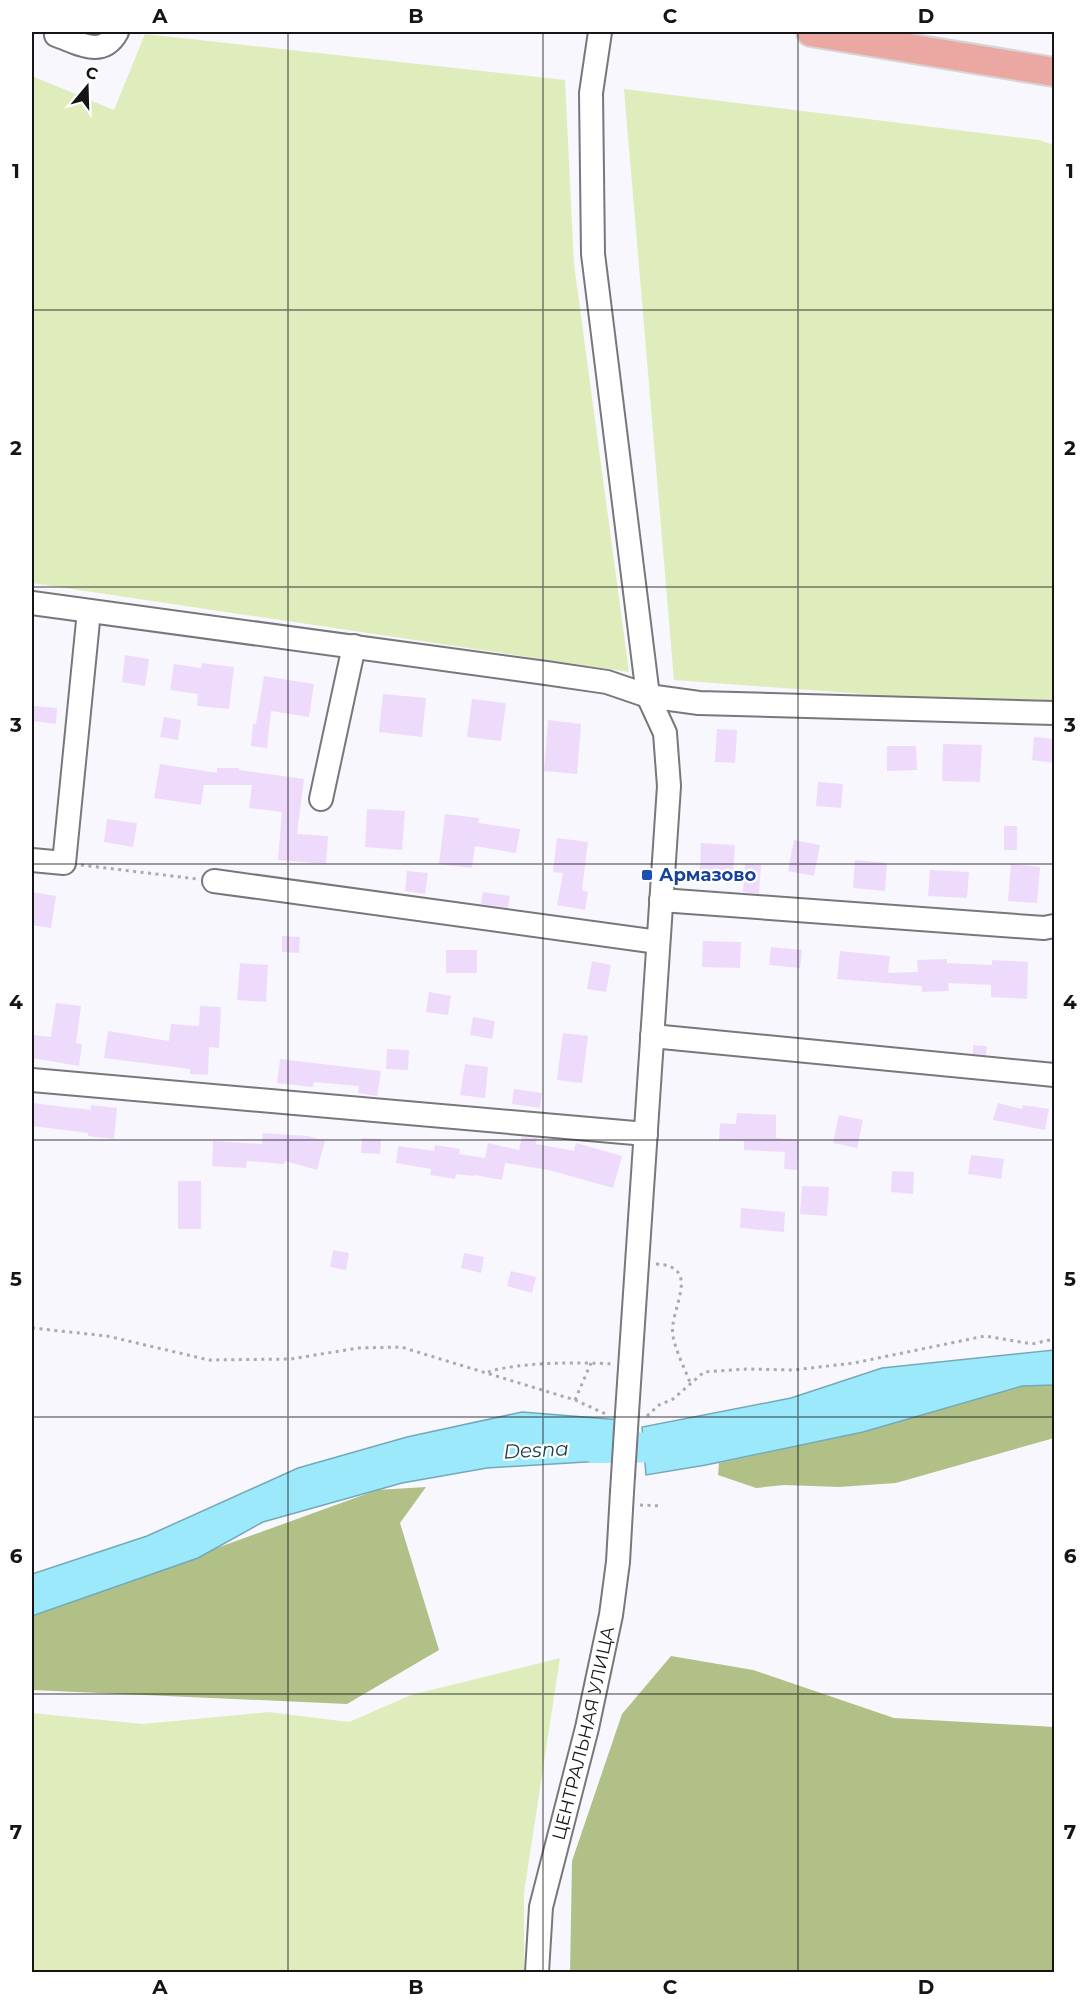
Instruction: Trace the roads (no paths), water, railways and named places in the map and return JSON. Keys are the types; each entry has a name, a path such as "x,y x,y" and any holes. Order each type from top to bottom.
{"main road":[{"path":"811,32 1054,72"}],"street":[{"path":"56,34 91,48 102,47 113,39 117,32"},
{"name":"ЦЕНТРАЛЬНАЯ УЛИЦА","path":"537,1972 541,1908 587,1728 611,1616 618,1562 625,1415 669,786 665,733 648,696 593,255 591,93 600,32"},
{"path":"32,603 607,682 648,696 699,702 1054,713"},
{"path":"32,860 64,863 89,611"},
{"path":"321,799 354,646"},
{"path":"214,881 658,942"},
{"path":"661,900 1044,928 1054,926"},
{"path":"652,1036 1054,1075"},
{"path":"32,1080 646,1134"}],"water":[{"path":"1054,1350 1054,1385 1022,1386 863,1432 706,1465 646,1475 642,1427 791,1398 882,1368"},
{"path":"522,1412 621,1420 618,1460 487,1468 402,1483 263,1522 198,1558 32,1616 32,1574 147,1536 298,1468 407,1437"}],"waterway":[{"name":"Desna","path":"595,1448 685,1447"}],"place":[{"name":"Армазово","path":"647,875"}]}
